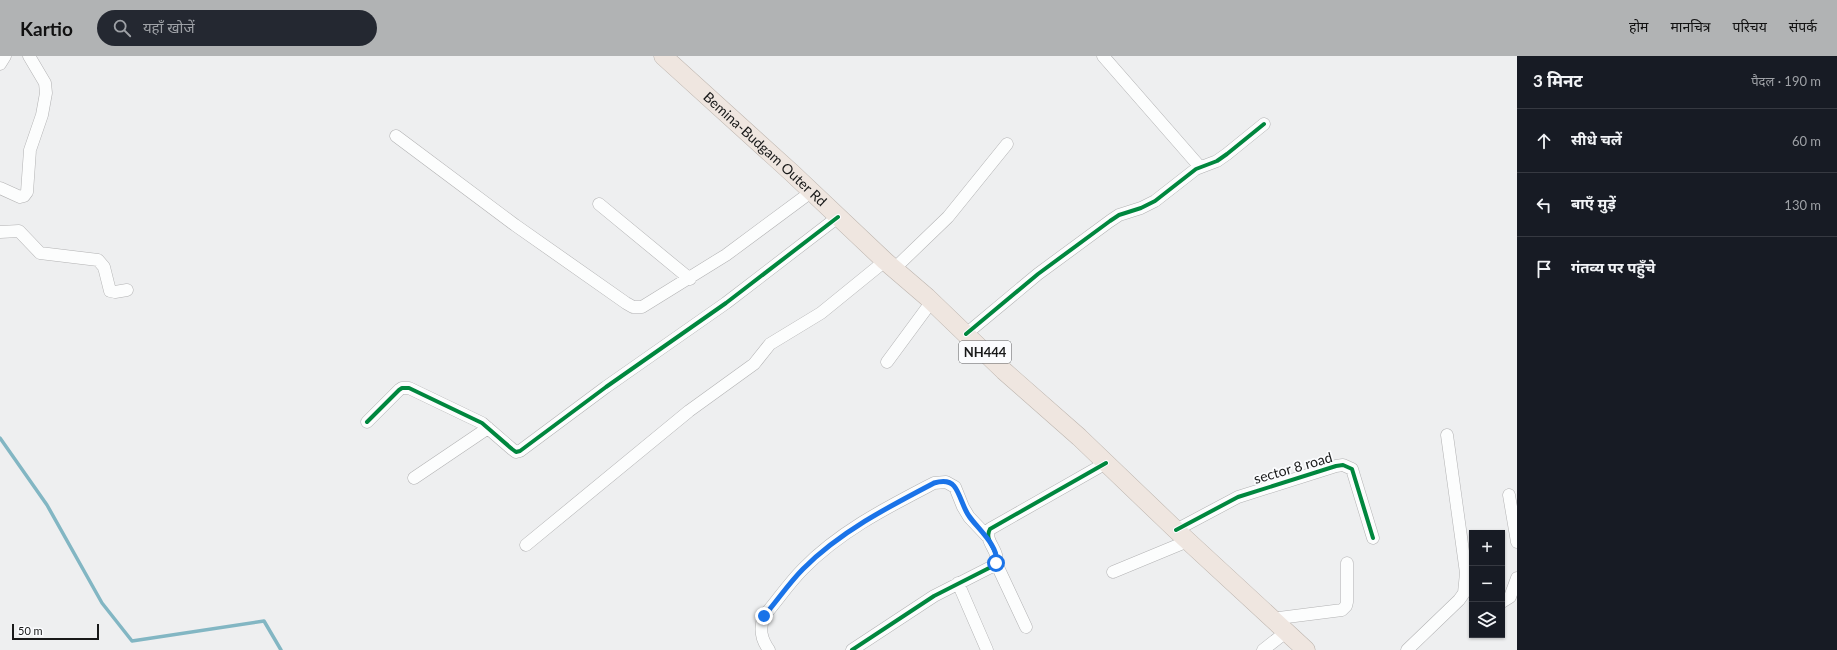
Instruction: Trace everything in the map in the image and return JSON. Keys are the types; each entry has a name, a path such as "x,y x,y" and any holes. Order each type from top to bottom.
{"highway":[{"name":"Bemina-Budgam Outer Rd","path":"663,56 890,265 932,301 1182,536 1306,650"}],"street":[{"path":"0,64 4,56"},
{"path":"0,188 20,197 24,196 27,192 30,150 42,115 46,88 29,56"},
{"path":"1102,56 1200,167"},
{"path":"966,334 1038,274 1118,215 1141,208 1155,201 1200,167 1222,157 1264,124"},
{"path":"396,136 515,225 633,307 642,307 690,279 726,255 811,192"},
{"path":"526,545 689,411 754,364 770,344 821,313 890,265 948,217 1008,144"},
{"path":"598,204 690,279"},
{"path":"367,422 399,390 405,387 462,412 488,428 512,450 516,452 525,449 606,387 726,303 838,217"},
{"path":"0,232 19,231 40,253 98,260 104,267 110,291 115,292 127,290"},
{"path":"887,362 932,301"},
{"path":"414,478 488,428"},
{"path":"1407,650 1459,600 1468,594 1447,435"},
{"path":"987,536 990,529 1106,463"},
{"name":"sector 8 road","path":"1182,536 1224,504 1252,492 1343,465 1349,467 1354,474 1373,538"},
{"path":"768,650 761,636 764,616 802,569 833,543 860,525 934,483 946,482 955,487 963,507 969,517 987,536 997,557 996,563 1026,627"},
{"path":"1509,495 1517,542"},
{"path":"1112,572 1182,536"},
{"path":"852,650 922,603 958,582 996,563"},
{"path":"1271,619 1342,610 1346,606 1347,602 1347,564"},
{"path":"1505,601 1510,597 1517,578"},
{"path":"958,582 987,650"},
{"path":"1263,650 1286,632"}],"waterway":[{"path":"0,438 47,505 102,603 132,641 264,621 281,650"}],"cycle path":[{"path":"966,334 1038,274 1110,221 1119,215 1141,208 1155,201 1196,169 1217,161 1227,154 1264,124"},
{"path":"367,422 399,390 402,388 409,388 482,423 516,452 520,451 606,387 726,303 838,217"},
{"path":"852,650 934,596 993,566 996,561 996,557 989,539 988,534 990,529 1106,463"},
{"path":"1176,530 1238,497 1343,465 1352,469 1373,538"}],"route":[{"path":"764,616 802,569 833,543 885,509 940,481 950,483 955,487 963,507 969,517 987,536 997,557 996,563"}]}
